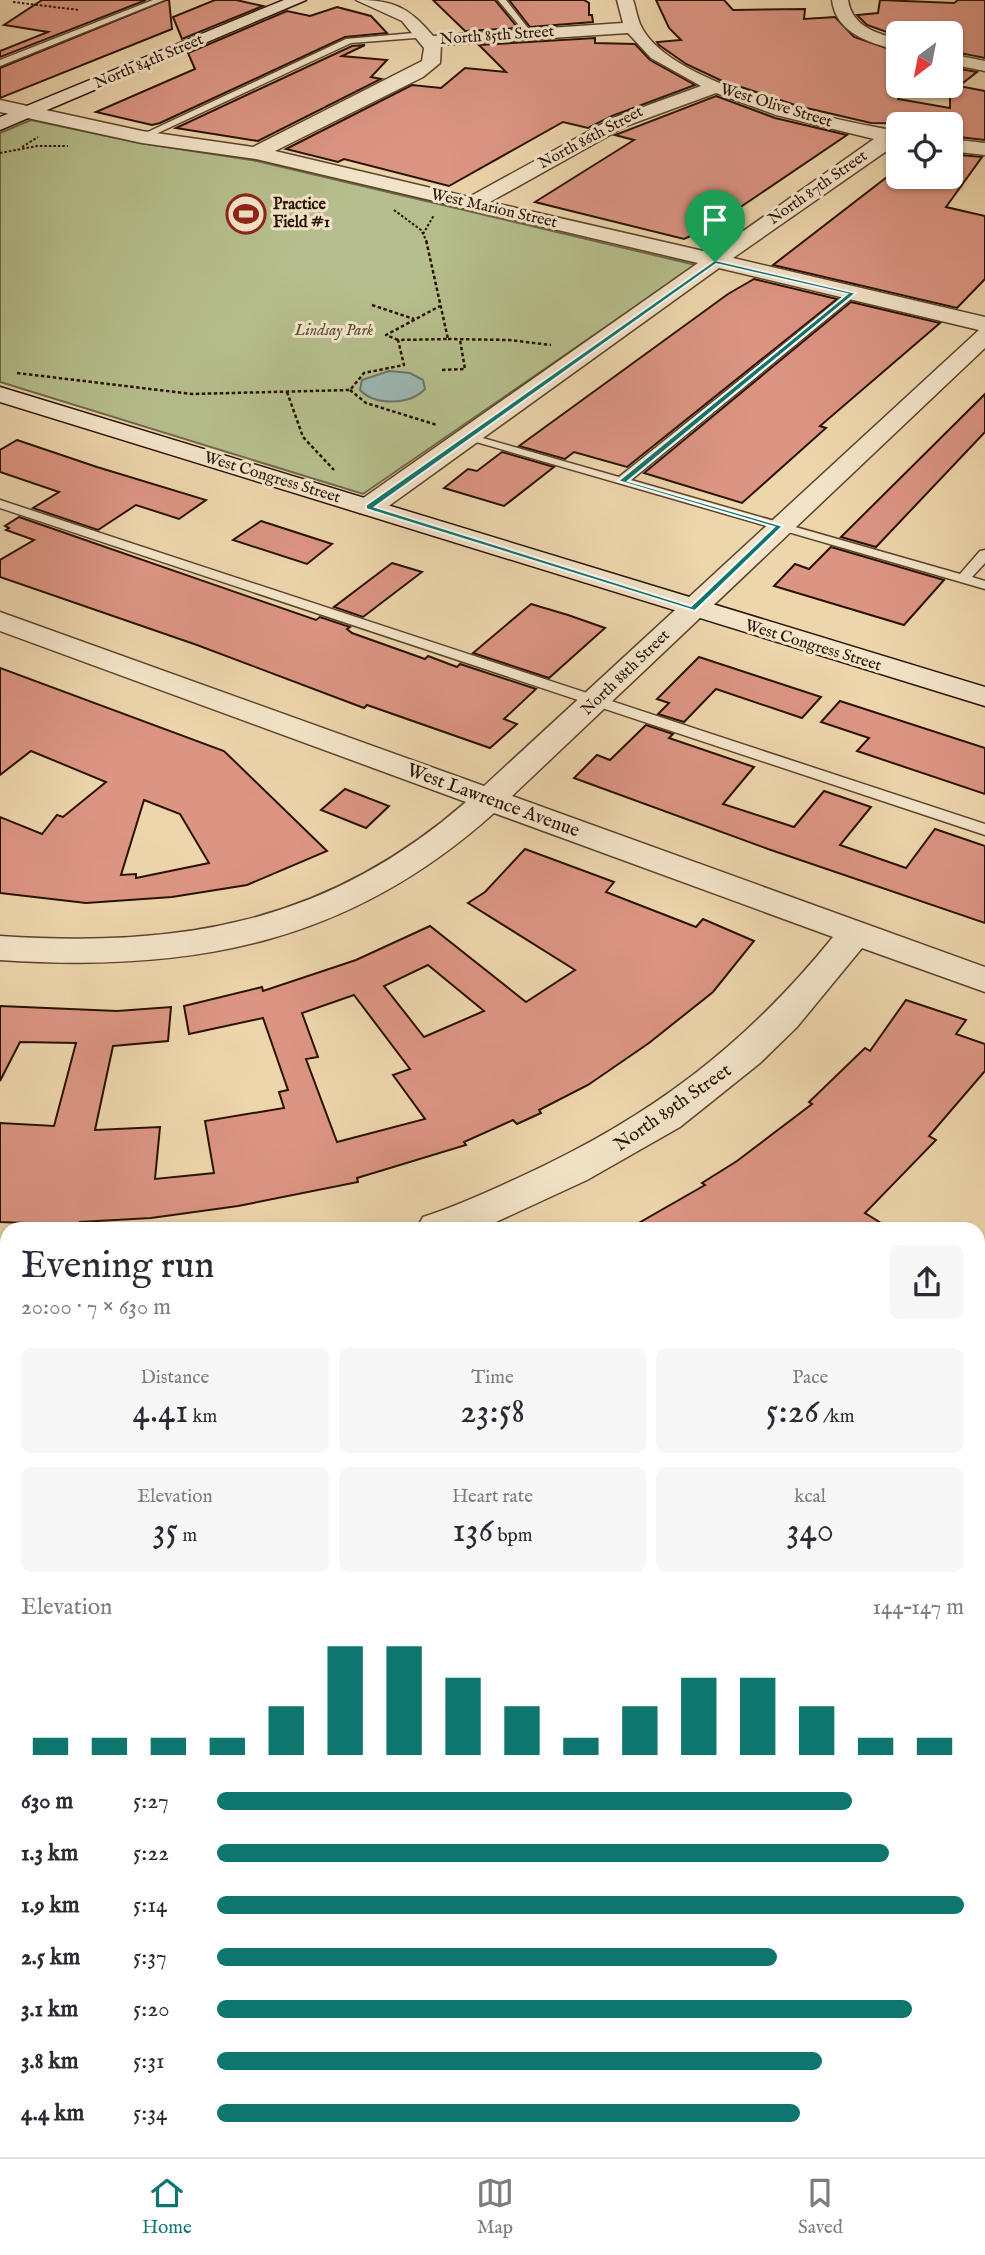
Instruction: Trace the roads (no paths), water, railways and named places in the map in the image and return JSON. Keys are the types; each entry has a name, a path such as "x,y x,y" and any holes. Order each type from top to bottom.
{"street":[{"name":"North 84th Street","path":"0,124 298,0"},
{"path":"364,0 408,17 427,38"},
{"path":"625,0 624,12 630,28"},
{"path":"840,0 840,10 849,24 886,40"},
{"name":"North 85th Street","path":"256,153 417,74 433,57 427,38 630,28"},
{"name":"West Olive Street","path":"630,28 653,51 715,88 781,111 886,135"},
{"path":"963,62 985,66"},
{"name":"North 86th Street","path":"473,204 615,123 662,103 715,88"},
{"name":"West Marion Street","path":"0,106 142,137 256,153 985,324"},
{"name":"North 87th Street","path":"369,507 456,433 589,354 886,143"},
{"path":"963,146 985,149"},
{"name":"North 88th Street","path":"0,948 50,953 136,952 221,940 304,917 371,887 414,862 489,800 595,703 779,526 985,335"},
{"name":"West Congress Street","path":"6,383 369,507 985,698"},
{"name":"West Lawrence Avenue","path":"0,621 985,980"},
{"name":"North 89th Street","path":"456,1222 592,1163 708,1088 768,1037 823,975 856,932"}],"lane":[{"path":"0,63 160,0"},
{"path":"502,0 531,34"},
{"path":"142,137 349,41 427,38"},
{"path":"622,481 852,293"},
{"path":"456,433 985,585"},
{"path":"0,503 595,703 985,830"},
{"path":"963,579 985,554"}],"water":[{"path":"389,371 410,373 423,380 425,389 411,398 393,402 374,399 360,390 362,380"}],"place":[{"name":"Practice Field #1","path":"246,214"}],"park label":[{"name":"Lindsay Park","path":"334,331"}]}
